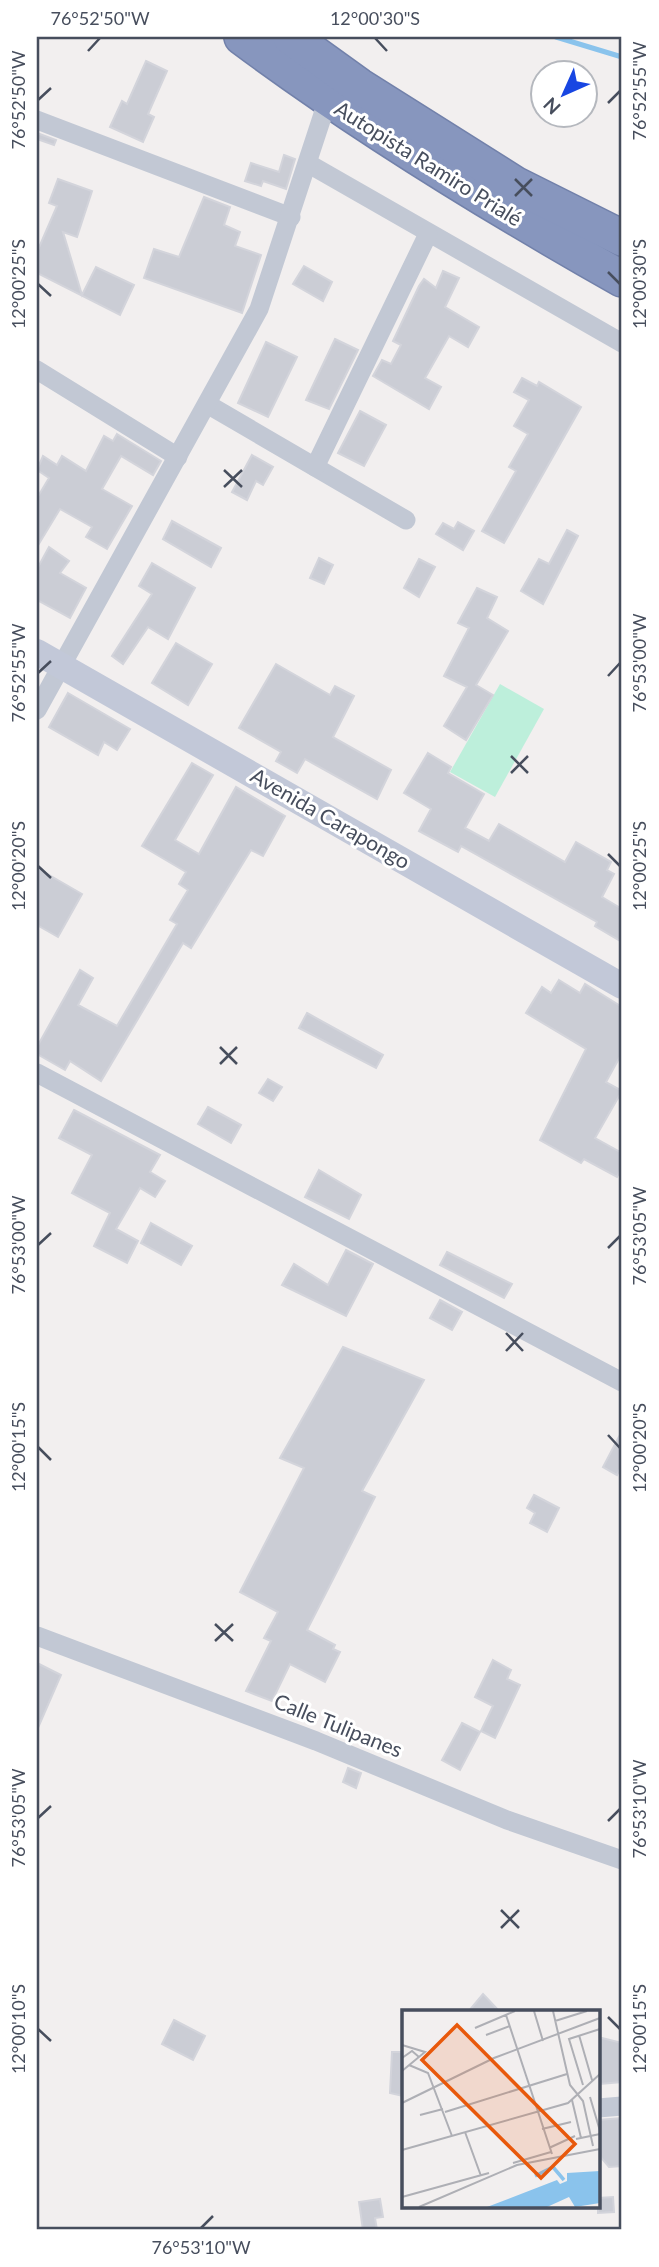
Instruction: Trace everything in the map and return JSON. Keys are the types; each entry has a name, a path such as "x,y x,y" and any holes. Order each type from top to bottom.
{"highway":[{"name":"Autopista Ramiro Prialé","path":"242,37 329,102 486,202 622,279"},
{"name":"Autopista Ramiro Prialé","path":"291,37 332,67 516,186 622,238"}],"street":[{"path":"37,710 259,309 329,102 332,67"},
{"path":"37,120 291,216"},
{"path":"309,164 622,343"},
{"path":"315,467 428,234"},
{"path":"37,370 178,457"},
{"path":"207,404 406,520"},
{"name":"Avenida Carapongo","path":"37,652 622,986"},
{"path":"37,1073 622,1382"},
{"name":"Calle Tulipanes","path":"37,1636 316,1741 507,1820 622,1860"},
{"path":"600,2108 622,2106"}],"green space":[{"path":"500,684 544,709 495,797 450,772"}],"building":[{"path":"146,61 167,71 148,114 154,117 143,142 110,127 122,101 127,104"},
{"path":"37,133 56,140 54,145 37,139"},
{"path":"284,155 295,159 286,189 263,181 261,186 245,181 251,163 279,172"},
{"path":"58,179 92,191 77,237 63,232 82,295 96,267 134,285 120,315 37,273 37,252 57,206 49,203"},
{"path":"204,197 230,207 224,225 240,232 235,246 261,255 242,313 144,278 154,249 179,257"},
{"path":"304,266 332,282 323,301 293,284"},
{"path":"443,271 459,278 445,307 479,327 468,347 449,336 425,378 441,387 429,409 373,376 382,360 391,364 401,345 393,341 419,286 424,279 436,288"},
{"path":"335,339 358,350 329,409 306,400"},
{"path":"266,342 297,357 268,417 238,403"},
{"path":"522,378 537,386 539,382 581,407 504,543 482,531 516,471 509,467 528,434 514,426 529,400 514,392"},
{"path":"360,411 386,425 364,466 338,453"},
{"path":"117,434 161,461 153,475 121,456 102,489 132,506 107,549 86,537 92,527 60,509 37,547 37,498 49,478 37,470 43,456 57,465 62,456 86,471 104,436 113,441"},
{"path":"252,455 273,467 263,485 256,481 247,500 232,492"},
{"path":"172,521 221,548 211,567 163,539"},
{"path":"458,522 474,531 463,550 436,534 443,523 454,529"},
{"path":"567,530 578,536 543,604 521,591 539,559 549,564"},
{"path":"49,547 69,561 60,573 86,588 70,618 37,600 37,569"},
{"path":"319,558 333,565 324,584 310,578"},
{"path":"419,559 435,567 419,597 404,588"},
{"path":"152,563 195,588 168,639 148,627 123,664 112,656 152,594 139,586"},
{"path":"477,588 497,597 487,618 508,631 476,685 493,695 466,740 444,726 467,687 444,676 469,628 458,623"},
{"path":"176,643 212,664 188,705 152,683"},
{"path":"276,664 330,695 335,686 354,696 333,737 391,770 377,799 305,759 297,773 276,761 281,752 239,728"},
{"path":"68,693 130,729 117,750 104,742 98,755 49,727"},
{"path":"428,753 451,767 448,773 484,794 465,828 489,841 499,824 565,862 576,842 611,862 607,870 614,874 602,897 622,909 622,942 595,926 597,922 461,846 458,852 419,831 431,809 404,793"},
{"path":"192,763 213,775 175,840 199,854 236,787 285,816 263,856 251,850 191,948 183,943 101,1081 70,1061 65,1070 37,1054 37,1047 80,970 93,978 78,1005 117,1026 177,924 170,920 188,890 179,884 186,872 142,846"},
{"path":"37,868 82,894 58,937 37,925"},
{"path":"559,980 580,993 585,984 622,1007 622,1053 606,1082 622,1091 595,1138 622,1153 622,1167 617,1177 584,1159 581,1163 540,1140 586,1049 526,1013 542,987 551,993"},
{"path":"307,1013 383,1055 376,1068 299,1028"},
{"path":"268,1079 282,1087 273,1101 259,1093"},
{"path":"208,1107 241,1125 231,1143 198,1124"},
{"path":"74,1110 160,1155 150,1172 165,1181 155,1197 140,1188 116,1229 138,1241 127,1263 94,1246 110,1213 72,1193 92,1155 59,1138"},
{"path":"319,1170 361,1195 349,1219 305,1197"},
{"path":"151,1223 192,1246 181,1265 141,1243"},
{"path":"346,1250 373,1264 346,1316 282,1285 294,1264 328,1285"},
{"path":"447,1252 512,1284 504,1298 440,1265"},
{"path":"440,1300 462,1312 452,1330 430,1318"},
{"path":"343,1347 424,1380 362,1491 375,1497 307,1630 335,1645 333,1649 340,1652 325,1682 290,1664 272,1701 246,1691 271,1641 264,1638 278,1612 240,1592 304,1468 280,1458"},
{"path":"622,1431 622,1465 617,1475 603,1467"},
{"path":"534,1495 559,1508 547,1532 530,1523 535,1513 527,1508"},
{"path":"493,1660 511,1670 507,1679 520,1685 495,1738 481,1731 493,1706 475,1697"},
{"path":"37,1663 61,1675 37,1730"},
{"path":"462,1723 480,1732 460,1770 442,1760"},
{"path":"348,1768 361,1773 356,1788 343,1782"},
{"path":"483,1994 498,2010 470,2010"},
{"path":"174,2020 205,2036 193,2060 162,2044"},
{"path":"600,2038 622,2043 622,2082 600,2084"},
{"path":"392,2052 402,2052 402,2096 390,2093"},
{"path":"622,2118 622,2166 609,2167 600,2156 600,2120"},
{"path":"613,2197 614,2212 598,2213 600,2198"},
{"path":"380,2199 383,2217 375,2218 377,2230 363,2230 359,2202"}],"waterway":[{"path":"556,37 622,57"}]}
